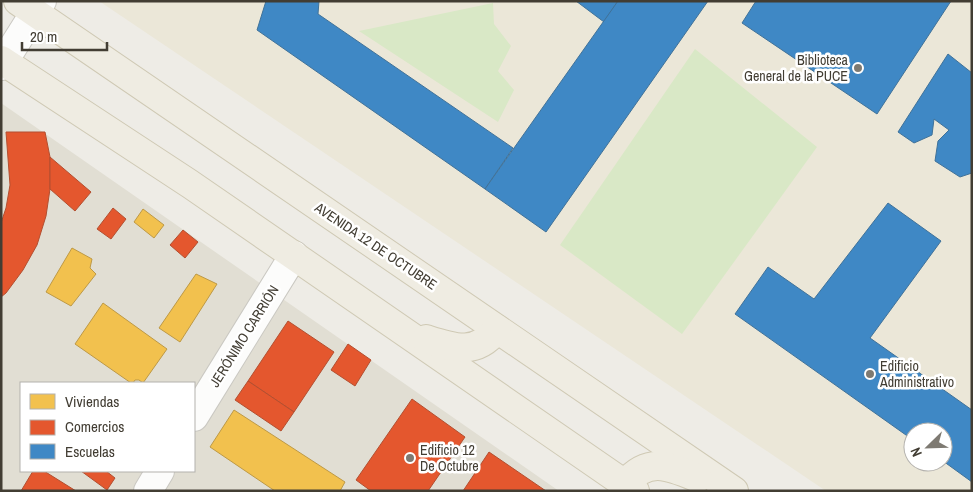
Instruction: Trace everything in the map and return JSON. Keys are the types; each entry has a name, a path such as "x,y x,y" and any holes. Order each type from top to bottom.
{"main road":[{"name":"AVENIDA 12 DE OCTUBRE","path":"32,5 497,329 734,491"},
{"path":"2,63 190,184 627,488 635,473 655,465 675,468 729,491"},
{"path":"404,332 460,348 481,344 497,329"}],"street":[{"path":"2,63 32,5"},
{"name":"JERÓNIMO CARRIÓN","path":"195,415 294,255"},
{"path":"148,491 159,472"}],"shaded area":[{"path":"99,1 972,1 972,491 826,491"},
{"path":"1,103 559,491 1,491"}],"green space":[{"path":"493,3 494,24 511,46 498,71 514,90 498,122 359,31"},
{"path":"695,49 817,147 682,334 560,245"}],"building: Viviendas":[{"path":"143,209 164,225 154,238 134,222"},
{"path":"72,248 92,259 90,268 96,274 71,306 46,292"},
{"path":"196,274 217,284 180,342 159,328"},
{"path":"103,303 167,349 144,382 135,380 130,382 75,344"},
{"path":"234,410 345,482 340,491 275,491 210,447"}],"building: Comercios":[{"path":"6,132 45,132 50,157 50,189 46,216 37,245 23,270 1,297 1,223 10,185"},
{"path":"50,157 91,192 75,211 50,189"},
{"path":"113,208 126,219 111,239 97,229"},
{"path":"183,230 198,242 185,258 170,245"},
{"path":"288,321 334,352 294,412 248,381"},
{"path":"348,344 371,360 355,386 331,370"},
{"path":"248,381 294,412 281,431 235,400"},
{"name":"Edificio 12 De Octubre","path":"412,399 465,437 428,491 371,491 356,480"},
{"path":"489,452 546,491 463,491"},
{"path":"32,472 46,472 76,491 21,491"},
{"path":"82,472 107,472 115,478 107,490"}],"building: Escuelas":[{"path":"266,1 319,1 318,14 513,148 485,189 257,30"},
{"path":"576,1 618,1 604,22"},
{"path":"618,1 708,1 546,232 485,189"},
{"name":"Biblioteca General de la PUCE","path":"756,1 951,1 877,114 742,23"},
{"path":"948,54 972,73 972,173 960,177 935,161 938,141 949,130 934,119 932,135 914,143 898,132"},
{"name":"Edificio Administrativo","path":"888,203 941,241 870,338 972,410 972,482 953,468 953,422 903,422 903,433 735,314 768,267 814,299"}],"place":[{"name":"Biblioteca General de la PUCE","path":"858,68"},
{"name":"Edificio Administrativo","path":"870,374"},
{"name":"Edificio 12 De Octubre","path":"410,458"}]}
